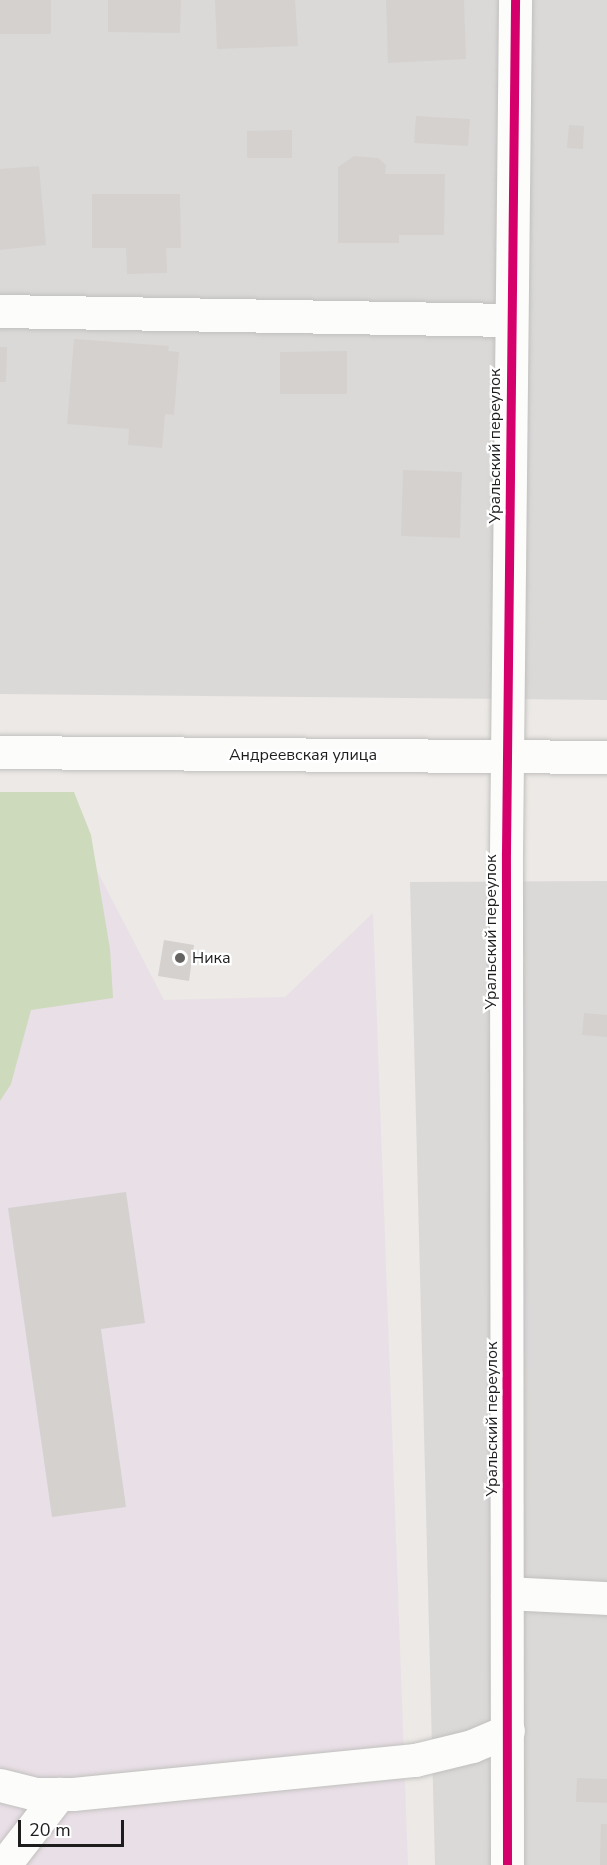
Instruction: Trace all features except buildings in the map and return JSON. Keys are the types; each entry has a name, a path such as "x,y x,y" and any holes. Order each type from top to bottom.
{"street":[{"name":"Уральский переулок","path":"507,1865 508,756 515,0"},
{"path":"0,311 511,320"},
{"name":"Андреевская улица","path":"0,752 607,757"},
{"path":"507,1593 607,1598"},
{"path":"0,1785 37,1794 59,1794 415,1760 472,1746 508,1731"},
{"path":"4,1865 59,1794"}],"shaded area":[{"path":"0,0 607,0 607,700 0,694"},
{"path":"0,834 78,834 164,1000 285,997 373,913 408,1865 0,1865"},
{"path":"607,881 607,1865 435,1865 410,882"}],"green space":[{"path":"0,792 74,792 91,835 110,949 113,998 31,1010 11,1084 0,1101"}],"cycle path":[{"path":"507,1865 506,852 515,0"}],"place":[{"name":"Ника","path":"180,958"}]}
